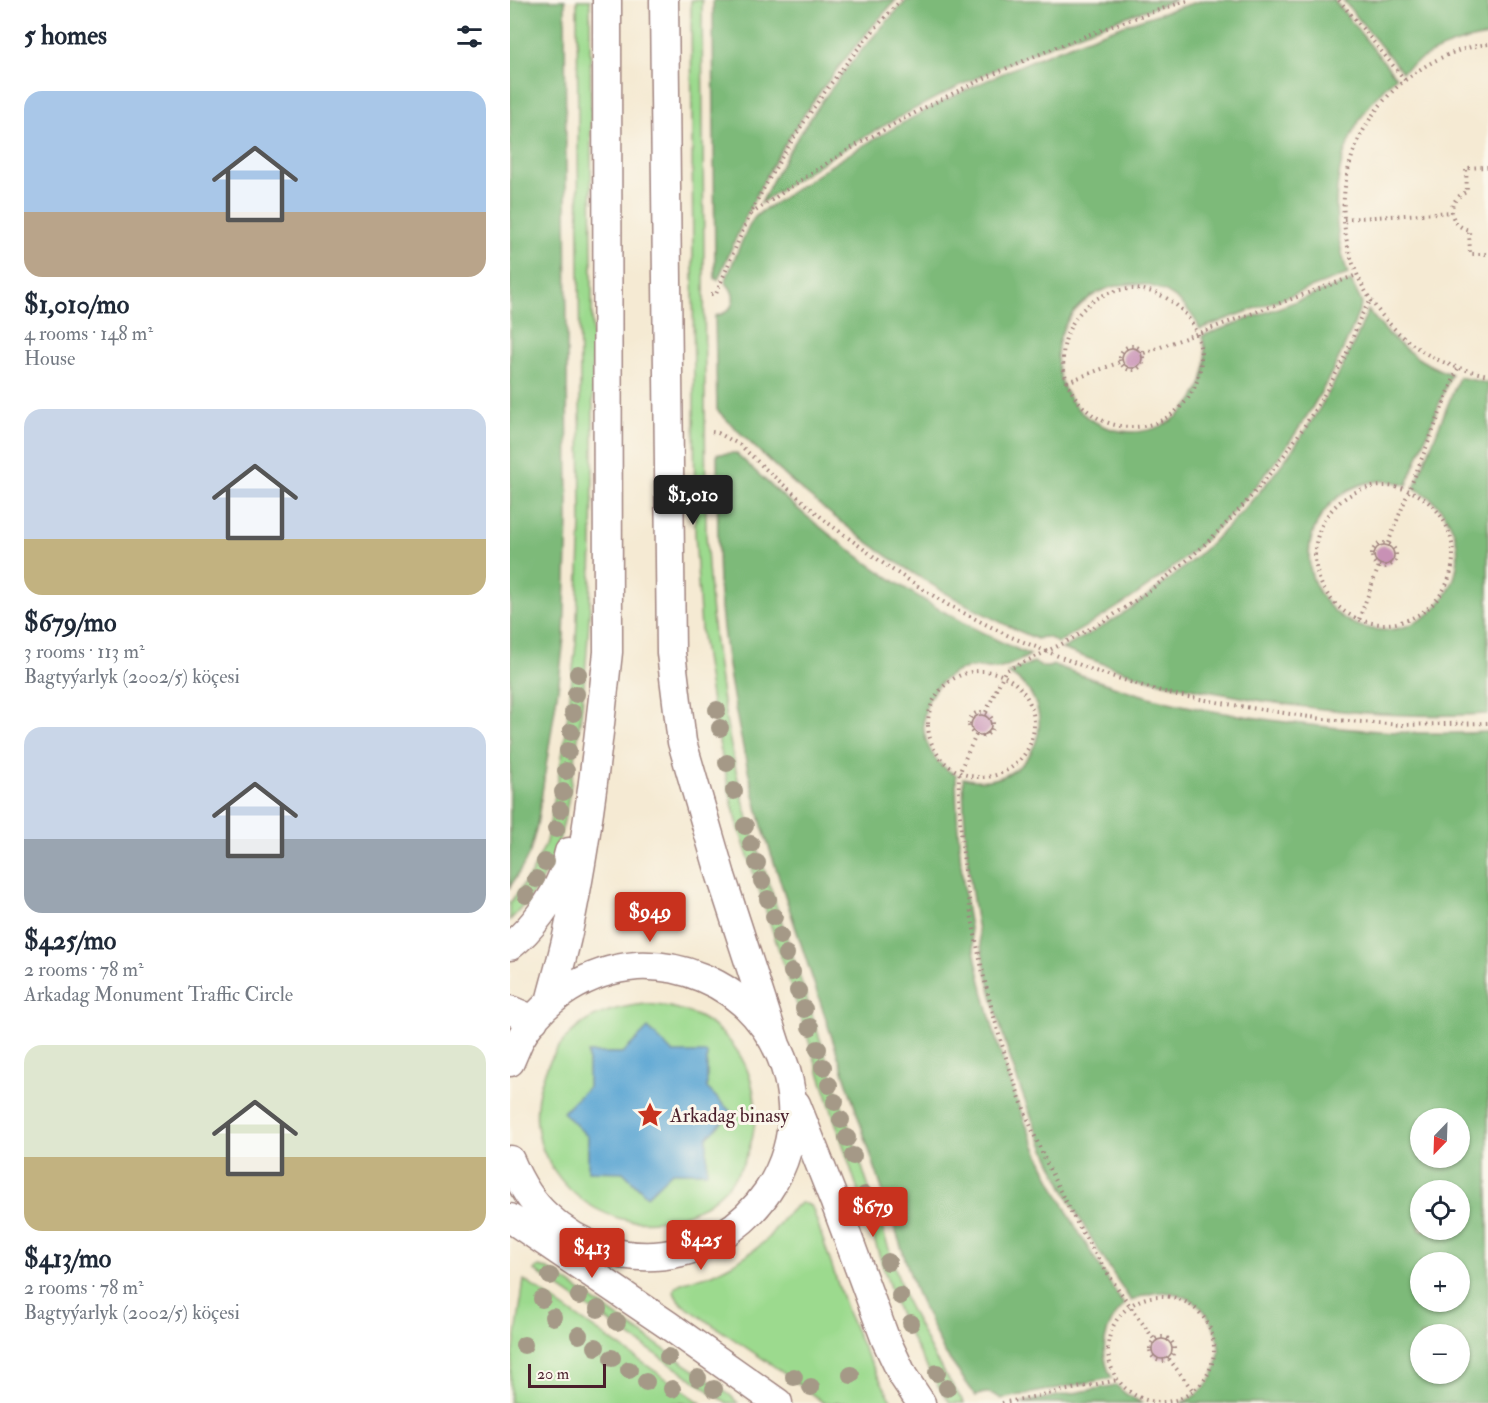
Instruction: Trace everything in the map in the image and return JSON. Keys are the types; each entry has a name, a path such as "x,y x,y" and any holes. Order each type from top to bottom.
{"street":[{"path":"510,1062 571,917 581,862 608,652 607,0"},
{"path":"664,0 671,653 682,742 721,876 791,1091 885,1338 903,1376 921,1403"},
{"path":"510,946 522,937 545,909 563,875 598,739"},
{"path":"531,1011 569,988 614,970 638,966 661,967 700,977 729,991 763,1024 776,1045"},
{"path":"510,1160 518,1178 520,1198 565,1231 586,1243 609,1252 632,1256 680,1253 710,1242 744,1220 769,1190 784,1161 791,1130 791,1091"},
{"path":"510,1218 778,1403"},
{"path":"609,1252 621,1293"}],"path":[{"path":"711,294 716,294 758,199 822,94 863,42 901,0"},
{"path":"751,214 835,158 933,103 1049,50 1123,21 1190,0"},
{"path":"1339,0 1405,80"},
{"path":"1488,44 1453,53 1429,64 1405,80 1388,96 1371,117 1358,140 1344,190 1347,242 1357,275 1379,313 1397,332 1441,362 1488,375"},
{"path":"1488,167 1466,168 1467,192 1457,197 1452,212 1453,219 1458,226 1469,230 1470,254 1488,254"},
{"path":"1344,219 1452,212"},
{"path":"1144,353 1357,275"},
{"path":"1126,288 1161,295 1176,304 1189,318 1197,334 1202,352 1201,369 1195,387 1186,402 1172,414 1156,423 1139,427 1120,426 1103,421 1088,411 1076,398 1067,382 1063,355 1069,329 1078,314 1092,301 1108,292 1126,288"},
{"path":"986,712 1005,671 1046,652 1113,615 1140,597 1184,562 1232,517 1275,468 1308,421 1334,378 1352,342 1365,307 1371,301"},
{"path":"1134,345 1144,353 1142,366 1137,369 1130,370 1120,362 1120,355 1128,346 1134,345"},
{"path":"1067,382 1120,362"},
{"path":"1388,543 1458,368"},
{"path":"712,432 740,445 814,511 891,569 948,605 1009,636 1095,671 1153,689 1323,719 1401,725 1488,723"},
{"path":"1374,486 1392,486 1409,490 1425,499 1439,512 1448,527 1453,545 1454,563 1449,580 1440,596 1428,609 1412,618 1395,623 1377,624 1359,619 1343,611 1330,598 1320,582 1315,565 1315,547 1319,530 1328,514 1356,491 1374,486"},
{"path":"1382,542 1388,543 1394,547 1396,559 1386,567 1379,566 1374,563 1372,550 1382,542"},
{"path":"1359,619 1379,566"},
{"path":"974,671 988,671 1003,675 1023,691 1030,704 1034,717 1034,731 1030,744 1023,757 1002,773 988,777 974,777 960,773 938,756 931,744 928,717 932,704 938,692 948,681 961,675 974,671"},
{"path":"980,711 986,712 991,716 993,729 983,736 976,735 971,731 970,719 980,711"},
{"path":"976,735 960,773 961,827 970,904 987,993 1001,1041 1030,1123 1058,1185 1085,1237 1154,1339"},
{"path":"1155,1296 1169,1297 1182,1300 1204,1317 1215,1343 1215,1357 1211,1370 1194,1392 1182,1399 1154,1402 1128,1391 1118,1380 1108,1356 1108,1342 1112,1328 1130,1306 1155,1296"},
{"path":"1166,1338 1172,1342 1173,1354 1169,1359 1157,1361 1152,1357 1149,1351 1154,1339 1166,1338"},
{"path":"1169,1359 1194,1392"},
{"path":"1002,1403 1118,1380"}],"green space":[{"path":"510,0 565,0 568,520 564,638 537,825 530,852 510,887"},
{"path":"577,0 590,0 593,470 588,634 581,716 567,804 559,838 542,878 531,896 510,920 510,903 531,874 545,845 549,829 565,740 576,643 581,524"},
{"path":"691,0 702,0 706,532 715,645 733,756 751,829 906,1301 936,1360 964,1403 950,1403 942,1392 920,1356 896,1306 740,832 715,723 701,630 695,533"},
{"path":"713,0 896,0 841,64 793,132 758,192 718,280 715,279"},
{"path":"907,0 1176,0 1066,39 961,85 859,140 761,203 791,148 826,96 865,46"},
{"path":"1204,0 1334,0 1396,77 1376,97 1360,119 1348,143 1340,168 1337,220 1340,247 1348,274 1200,329 1178,300 1156,288 1134,284 1111,287 1091,296 1074,311 1063,330 1057,352 1060,377 1065,391 1078,409 1095,422 1117,430 1139,432 1160,426 1178,416 1192,400 1202,382 1206,360 1202,336 1351,281 1362,303 1323,388 1299,428 1272,467 1241,503 1173,567 1126,602 1057,643 1048,637 1037,639 975,609 886,555 792,481 717,410 715,316 727,311 733,303 732,293 725,282 752,221 761,212 827,168 916,116 1009,70 1106,31"},
{"path":"1343,0 1488,0 1488,36 1442,48 1402,72"},
{"path":"1368,310 1385,331 1405,349 1451,374 1407,485 1382,481 1359,485 1339,497 1323,513 1313,533 1309,556 1313,579 1333,610 1363,627 1388,630 1410,625 1429,613 1444,597 1454,577 1458,555 1454,533 1436,504 1414,488 1459,377 1488,383 1488,714 1422,715 1356,712 1257,700 1141,677 1062,649 1111,621 1160,587 1234,520 1297,444 1324,402"},
{"path":"736,453 803,513 874,568 950,615 1030,655 999,669 972,667 949,676 934,691 929,700 925,710 924,731 934,757 956,775 963,883 972,937 983,991 1015,1097 1066,1210 1124,1305 1112,1322 1105,1340 1105,1359 1112,1378 1001,1399 989,1393 976,1396 944,1352 916,1292 762,826 740,736 721,613 718,550 717,454"},
{"path":"1034,662 1044,667 1054,665 1137,694 1224,713 1297,724 1406,733 1488,732 1488,1403 1181,1403 1204,1388 1216,1368 1219,1346 1213,1325 1200,1307 1182,1296 1158,1293 1131,1301 1080,1219 1042,1143 1022,1094 1005,1043 979,938 965,831 963,778 988,780 1008,774 1024,762 1035,745 1039,726 1037,706 1026,688 1008,673"},
{"path":"638,1005 657,1005 678,1009 697,1016 716,1027 741,1058 752,1084 755,1111 752,1138 743,1163 728,1185 707,1204 681,1216 650,1222 634,1221 606,1214 576,1196 560,1179 547,1159 540,1141 537,1122 537,1103 541,1084 548,1066 570,1034 599,1014","holes":["648,1029 731,1113 647,1196 623,1171 588,1171 588,1053 623,1053"]},
{"path":"801,1203 812,1207 848,1314 864,1350 893,1403 824,1403 683,1305 676,1297 674,1291 680,1284 718,1271 757,1248 786,1215"},
{"path":"539,1267 548,1269 730,1395 738,1403 727,1403 534,1270"},
{"path":"524,1280 701,1403 510,1403 510,1377"},
{"path":"1116,1385 1142,1403 1021,1403"}],"water":[{"path":"648,1028 673,1053 707,1053 707,1088 732,1113 707,1137 707,1172 672,1172 647,1196 623,1172 588,1171 588,1137 563,1112 588,1087 588,1053 623,1053"}],"building":[{"path":"1132,348 1139,351 1142,358 1139,365 1132,368 1125,365 1122,358 1125,351"},
{"path":"1384,545 1391,548 1394,555 1391,562 1384,565 1377,562 1374,555 1377,548"},
{"path":"981,715 988,718 991,725 988,732 981,735 974,732 971,725 974,718"},
{"path":"1162,1339 1169,1342 1172,1349 1169,1356 1162,1359 1155,1356 1152,1349 1155,1342"}],"place":[{"name":"Arkadag binasy","path":"650,1115"}]}
